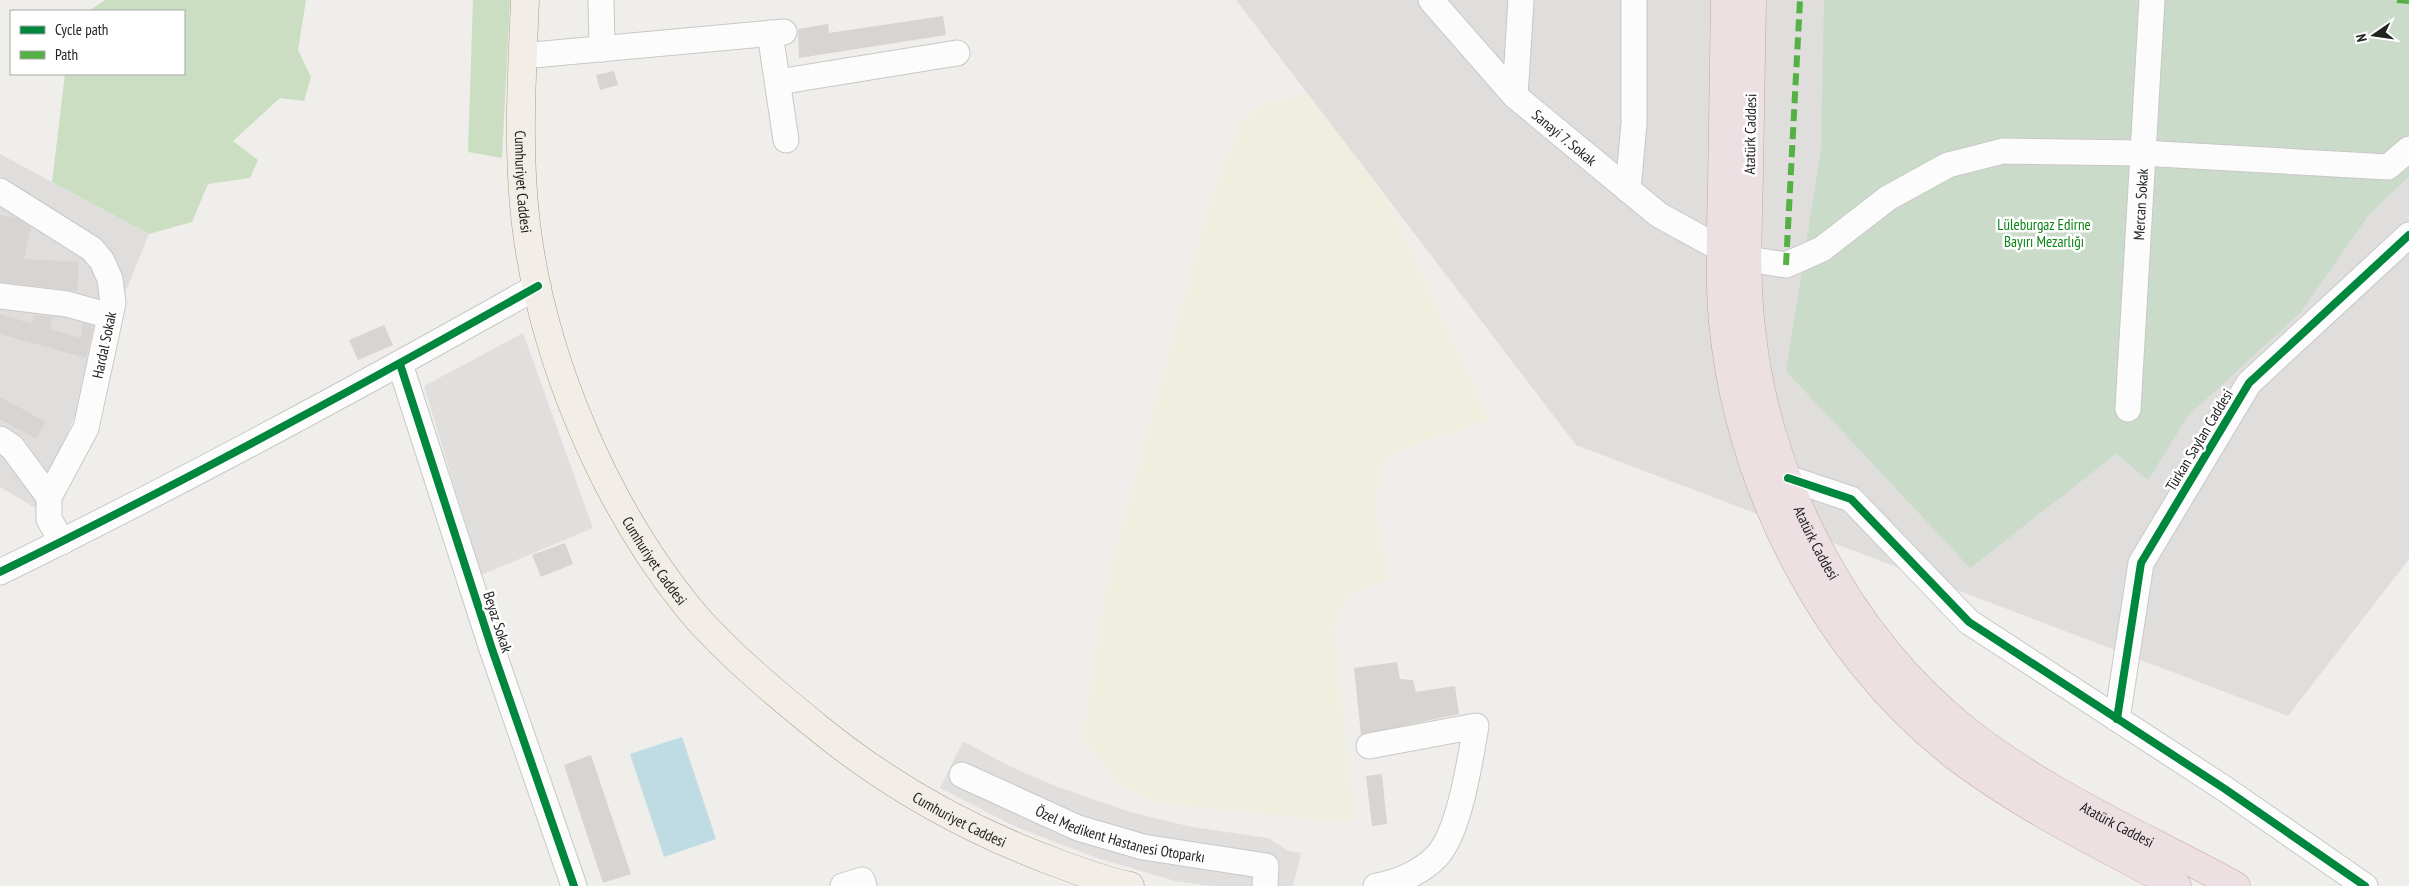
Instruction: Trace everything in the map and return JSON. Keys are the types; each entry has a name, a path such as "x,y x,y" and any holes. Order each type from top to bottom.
{"highway":[{"name":"Atatürk Caddesi","path":"1726,0 1721,249 1723,322 1728,360 1745,438 1768,503 1797,562 1813,592 1846,641 1903,710 1956,756 2008,793 2061,826 2177,886"},
{"name":"Atatürk Caddesi","path":"1752,0 1748,259 1750,317 1756,367 1774,441 1814,536 1858,614 1898,664 1947,714 2020,769 2050,788 2236,886"}],"main road":[{"name":"Cumhuriyet Caddesi","path":"525,0 521,118 523,183 526,225 538,286 556,354 574,405 614,496 658,568 689,608 717,638 832,739 902,790 1014,846 1091,875 1130,886"}],"street":[{"path":"601,0 602,49"},
{"name":"Sanayi 7. Sokak","path":"1431,0 1515,96 1659,215 1721,249"},
{"path":"1515,96 1521,0"},
{"path":"1628,190 1634,124 1634,0"},
{"name":"Mercan Sokak","path":"2128,409 2141,153 2152,0"},
{"path":"522,56 777,32 778,82 786,140"},
{"path":"778,82 957,53"},
{"path":"1748,259 1786,265 1822,249 1888,198 1948,166 2003,151 2141,153 2388,167 2409,148"},
{"name":"Hardal Sokak","path":"0,191 92,249 102,260 110,279 113,303 86,428 49,497"},
{"name":"Türkan Saylan Caddesi","path":"2117,719 2141,563 2233,409 2249,383 2409,235"},
{"path":"0,572 62,542 400,364 538,286"},
{"path":"0,296 67,304 110,316"},
{"name":"Beyaz Sokak","path":"400,364 492,649 574,886"},
{"path":"0,439 12,447 49,497 49,519 62,542"},
{"path":"1788,478 1851,499 1969,622 2225,789 2365,886"},
{"path":"1369,746 1476,726 1466,781 1453,825 1437,856 1402,879 1376,886"},
{"name":"Özel Medikent Hastanesi Otoparkı","path":"962,775 1078,828 1133,844 1266,866 1265,886"},
{"path":"843,886 862,880 864,886"}],"shaded area":[{"path":"1236,0 2409,0 2409,559 2288,716 1576,445"},
{"path":"0,154 149,234 37,509 0,487"},
{"path":"523,333 593,528 481,575 424,386"},
{"path":"963,741 1007,765 1058,787 1130,812 1192,827 1268,838 1288,851 1301,853 1293,886 1212,886 1175,881 1097,858 1016,827 940,788"}],"green space":[{"path":"105,0 306,0 298,50 311,77 304,101 280,98 233,141 258,160 250,178 208,184 192,222 149,234 52,182 65,75 185,75 185,10 90,10"},
{"path":"473,0 510,0 502,158 468,152"},
{"name":"Lüleburgaz Edirne Bayırı Mezarlığı","path":"1824,0 2409,0 2409,176 2368,216 2300,313 2188,416 2148,480 2116,454 1970,568 1786,371 1821,150"},
{"path":"1307,93 1385,195 1489,420 1436,437 1383,458 1375,507 1388,580 1349,593 1333,625 1354,817 1345,823 1155,802 1117,783 1083,737 1108,580 1212,196 1242,120 1268,104"}],"water":[{"path":"682,737 716,839 664,857 630,754"}],"building":[{"path":"943,16 946,35 799,58 798,29 828,24 829,33"},
{"path":"614,71 618,85 600,90 596,75"},
{"path":"0,215 17,218 31,227 24,259 79,262 77,291 0,282"},
{"path":"0,314 32,324 34,315 53,317 50,329 81,338 82,323 93,326 86,358 0,334"},
{"path":"384,325 393,345 358,360 349,340"},
{"path":"0,397 46,422 36,439 0,419"},
{"path":"565,543 573,564 541,577 532,555"},
{"path":"1397,662 1400,679 1413,680 1416,692 1455,686 1459,714 1361,735 1354,668"},
{"path":"591,755 631,874 603,883 564,765"},
{"path":"1382,774 1387,824 1372,826 1366,776"}],"marked path":[{"path":"1786,265 1800,0"},
{"path":"2397,0 2409,1"}],"cycle path":[{"path":"2117,719 2141,563 2249,383 2409,235"},
{"path":"0,572 136,504 271,433 538,286"},
{"path":"400,364 492,649 574,886"},
{"path":"1788,478 1851,499 1969,622 2225,789 2365,886"}]}
